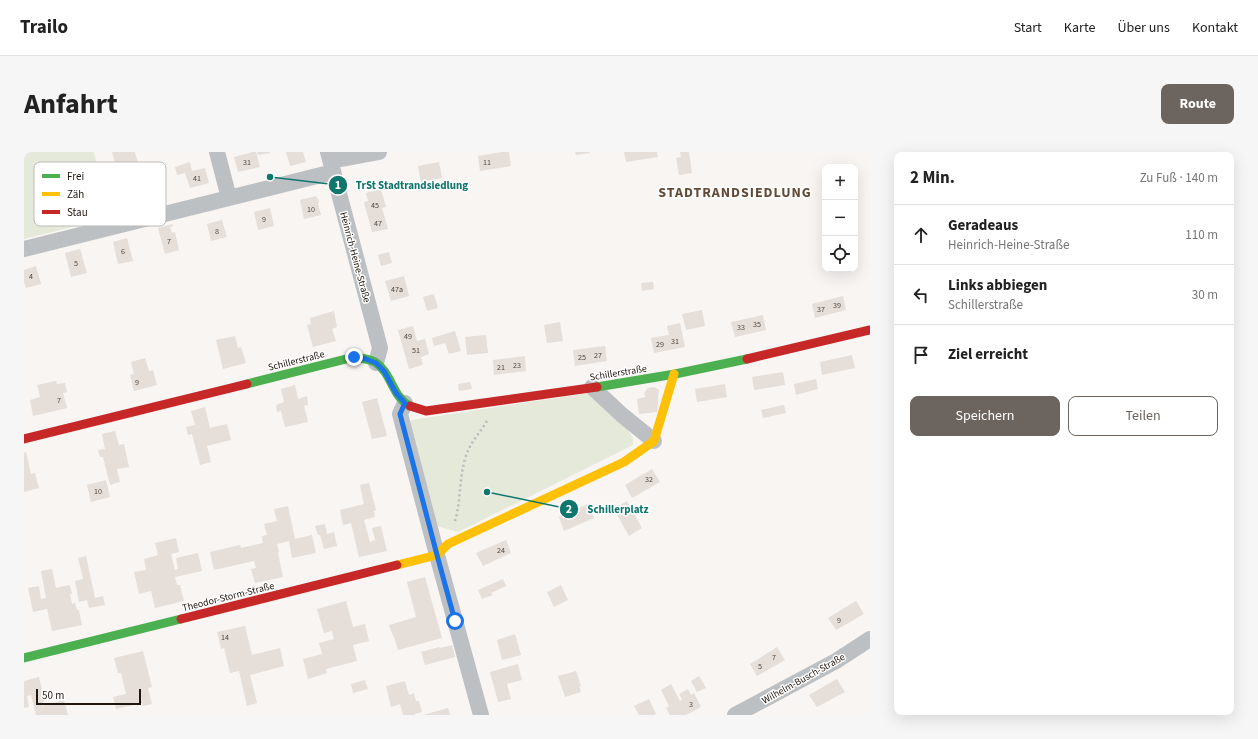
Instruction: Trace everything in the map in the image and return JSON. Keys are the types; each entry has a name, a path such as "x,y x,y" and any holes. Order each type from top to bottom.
{"street":[{"path":"217,152 229,198"},
{"path":"166,214 229,198 331,161 379,152"},
{"name":"Heinrich-Heine-Straße","path":"331,161 380,348 376,363"},
{"path":"24,249 116,226"},
{"name":"Schillerstraße","path":"405,403 426,411 592,387 674,374 794,349 870,330"},
{"name":"Schillerstraße","path":"24,439 354,357 366,359 376,363"},
{"path":"376,363 384,371 396,393 405,403 400,414 442,549 481,715"},
{"path":"442,549 624,462 654,441 674,374"},
{"path":"592,387 622,416 654,441"},
{"name":"Theodor-Storm-Straße","path":"24,658 442,549"},
{"name":"Wilhelm-Busch-Straße","path":"735,715 836,661 870,639"}],"path":[{"path":"442,549 457,513 460,481 465,458 472,441 486,424 498,401"}],"shaded area":[{"path":"24,152 94,152 96,162 34,162 34,226 77,226 24,239"},
{"path":"590,393 627,429 633,438 633,445 458,532 437,526 410,424 411,420"}],"building":[{"path":"112,152 135,152 137,162 115,162"},
{"path":"256,152 260,167 238,172 234,157"},
{"path":"257,152 270,152 270,153 258,155"},
{"path":"286,152 303,152 306,162 290,166"},
{"path":"509,152 511,166 480,171 478,156"},
{"path":"575,152 590,152 590,153 576,155"},
{"path":"624,152 657,152 658,157 626,162"},
{"path":"680,152 689,152 692,173 679,175 676,158 681,157"},
{"path":"190,162 192,171 205,168 209,183 190,188 185,173 177,175 175,167"},
{"path":"439,162 442,178 421,182 418,166"},
{"path":"272,175 273,178 268,180 267,176"},
{"path":"381,189 386,207 382,208 388,229 372,232 364,202 368,201 366,193"},
{"path":"316,196 319,202 318,204 321,215 304,219 300,200"},
{"path":"270,208 274,226 258,230 254,212"},
{"path":"222,220 227,237 211,241 207,224"},
{"path":"173,224 173,226 170,227 172,233 175,232 179,250 165,254 158,228"},
{"path":"127,238 133,261 118,264 113,242"},
{"path":"80,249 87,273 71,277 65,253"},
{"path":"389,252 392,263 381,266 378,255"},
{"path":"36,266 41,284 26,288 24,282 24,270"},
{"path":"404,276 409,296 391,301 385,281"},
{"path":"653,282 654,289 642,291 641,283"},
{"path":"434,294 438,308 427,311 423,297"},
{"path":"843,296 846,310 815,318 812,304"},
{"path":"702,310 705,326 686,330 682,314"},
{"path":"334,311 337,327 332,329 336,341 313,347 307,325 311,324 310,318"},
{"path":"763,315 766,330 735,337 731,322"},
{"path":"560,322 563,341 547,343 544,325"},
{"path":"680,323 685,347 654,353 651,338 669,335 667,326"},
{"path":"413,326 417,341 425,339 429,354 421,357 423,365 409,369 398,330"},
{"path":"455,331 461,351 449,354 445,343 434,346 432,338"},
{"path":"486,335 488,353 467,355 465,337"},
{"path":"235,336 238,348 241,347 246,363 223,369 216,340"},
{"path":"605,346 607,361 575,366 573,350"},
{"path":"852,355 855,368 822,375 820,362"},
{"path":"525,356 526,371 494,375 493,360"},
{"path":"145,358 149,371 153,370 157,385 134,391 130,375 134,374 131,362"},
{"path":"783,372 785,385 754,390 752,377"},
{"path":"816,379 818,389 796,395 794,384"},
{"path":"56,381 57,384 65,383 67,392 63,393 67,408 33,416 30,400 40,397 37,385"},
{"path":"470,382 472,389 459,391 458,384"},
{"path":"725,384 727,397 697,402 695,389"},
{"path":"295,385 298,399 307,396 308,405 304,406 308,422 285,427 281,411 277,412 276,405 284,402 281,389"},
{"path":"654,387 659,390 657,412 639,414 637,399 645,397 644,393 648,388"},
{"path":"377,398 387,436 372,439 362,402"},
{"path":"784,405 786,413 763,418 761,410"},
{"path":"205,407 210,428 227,424 231,440 207,446 211,462 200,465 192,434 188,435 186,427 195,425 191,411"},
{"path":"115,431 119,445 124,444 129,467 117,469 120,482 110,485 103,457 100,457 98,450 105,449 102,434"},
{"path":"26,452 31,474 35,473 39,488 24,492 24,453"},
{"path":"652,469 660,482 632,498 625,485"},
{"path":"106,480 110,497 91,502 87,485"},
{"path":"369,483 376,510 374,511 375,517 364,520 370,542 375,540 372,528 381,526 387,551 359,557 351,523 343,525 340,510 364,504 360,485"},
{"path":"627,501 642,528 629,536 614,509"},
{"path":"588,504 594,518 564,531 559,517"},
{"path":"288,506 295,539 312,535 316,553 292,558 289,541 277,544 283,577 255,583 251,569 256,568 254,561 214,570 210,552 240,545 241,548 263,543 262,536 267,535 264,524 277,521 274,509"},
{"path":"325,524 327,534 334,532 337,546 324,549 320,535 318,535 315,526"},
{"path":"176,538 179,552 171,554 175,570 178,569 176,558 198,553 202,571 175,577 177,585 180,585 184,601 155,608 151,591 139,594 134,572 146,570 144,559 158,555 155,543"},
{"path":"506,540 511,553 483,566 476,553"},
{"path":"86,556 95,598 103,596 105,605 89,608 87,600 79,602 75,581 83,579 78,558"},
{"path":"52,569 56,588 70,585 72,604 75,603 77,610 79,610 82,625 52,631 47,609 33,612 28,588 39,586 41,599 46,598 41,571"},
{"path":"425,577 442,638 398,650 389,625 416,617 407,582"},
{"path":"503,579 506,586 491,593 493,595 482,599 478,590"},
{"path":"561,585 568,600 554,607 547,592"},
{"path":"346,601 353,627 365,624 369,641 353,645 357,661 326,669 327,673 308,679 303,659 322,654 319,643 334,639 332,631 324,633 317,609"},
{"path":"856,601 864,614 836,630 828,618"},
{"path":"245,626 252,655 280,648 284,666 250,675 257,703 247,706 239,671 230,673 224,648 221,649 217,632"},
{"path":"515,634 521,655 502,660 497,640"},
{"path":"452,645 455,657 425,665 421,652"},
{"path":"777,647 785,660 757,676 750,664"},
{"path":"143,651 152,687 148,688 152,704 143,706 142,703 116,709 113,697 126,694 121,673 118,673 114,658"},
{"path":"518,664 522,680 507,684 511,699 498,702 490,672"},
{"path":"576,671 581,686 579,686 581,692 565,697 558,676"},
{"path":"699,676 706,688 697,692 691,681"},
{"path":"39,677 45,702 42,702 42,706 64,700 68,715 36,715 31,695 27,696 29,707 24,708 24,681"},
{"path":"837,679 845,692 817,707 809,695"},
{"path":"365,680 368,689 353,693 351,684"},
{"path":"405,681 409,695 414,693 416,701 419,701 422,712 415,715 403,715 400,704 391,707 386,686"},
{"path":"671,684 680,701 682,699 679,694 688,689 691,695 694,693 701,707 686,715 670,715 666,708 669,706 661,690"},
{"path":"649,699 656,714 639,715 634,706"},
{"path":"448,708 450,715 423,715"}],"traffic: fast":[{"path":"247,384 354,357 373,361 381,367 399,397 410,406"},
{"path":"597,387 675,374 747,359"},
{"path":"24,658 181,619"}],"traffic: slow":[{"path":"397,565 437,555 448,544 624,462 654,441 674,374"}],"traffic: jam":[{"path":"747,359 870,330"},
{"path":"24,439 247,384"},
{"path":"410,406 426,411 597,387"},
{"path":"181,619 397,565"}],"place":[{"name":"TrSt Stadtrandsiedlung","path":"270,177"},
{"name":"Schillerplatz","path":"487,492"}],"district":[{"name":"STADTRANDSIEDLUNG","path":"735,192"}],"route":[{"path":"354,357 366,359 376,363 384,371 396,393 405,403 400,414 455,621"}]}
